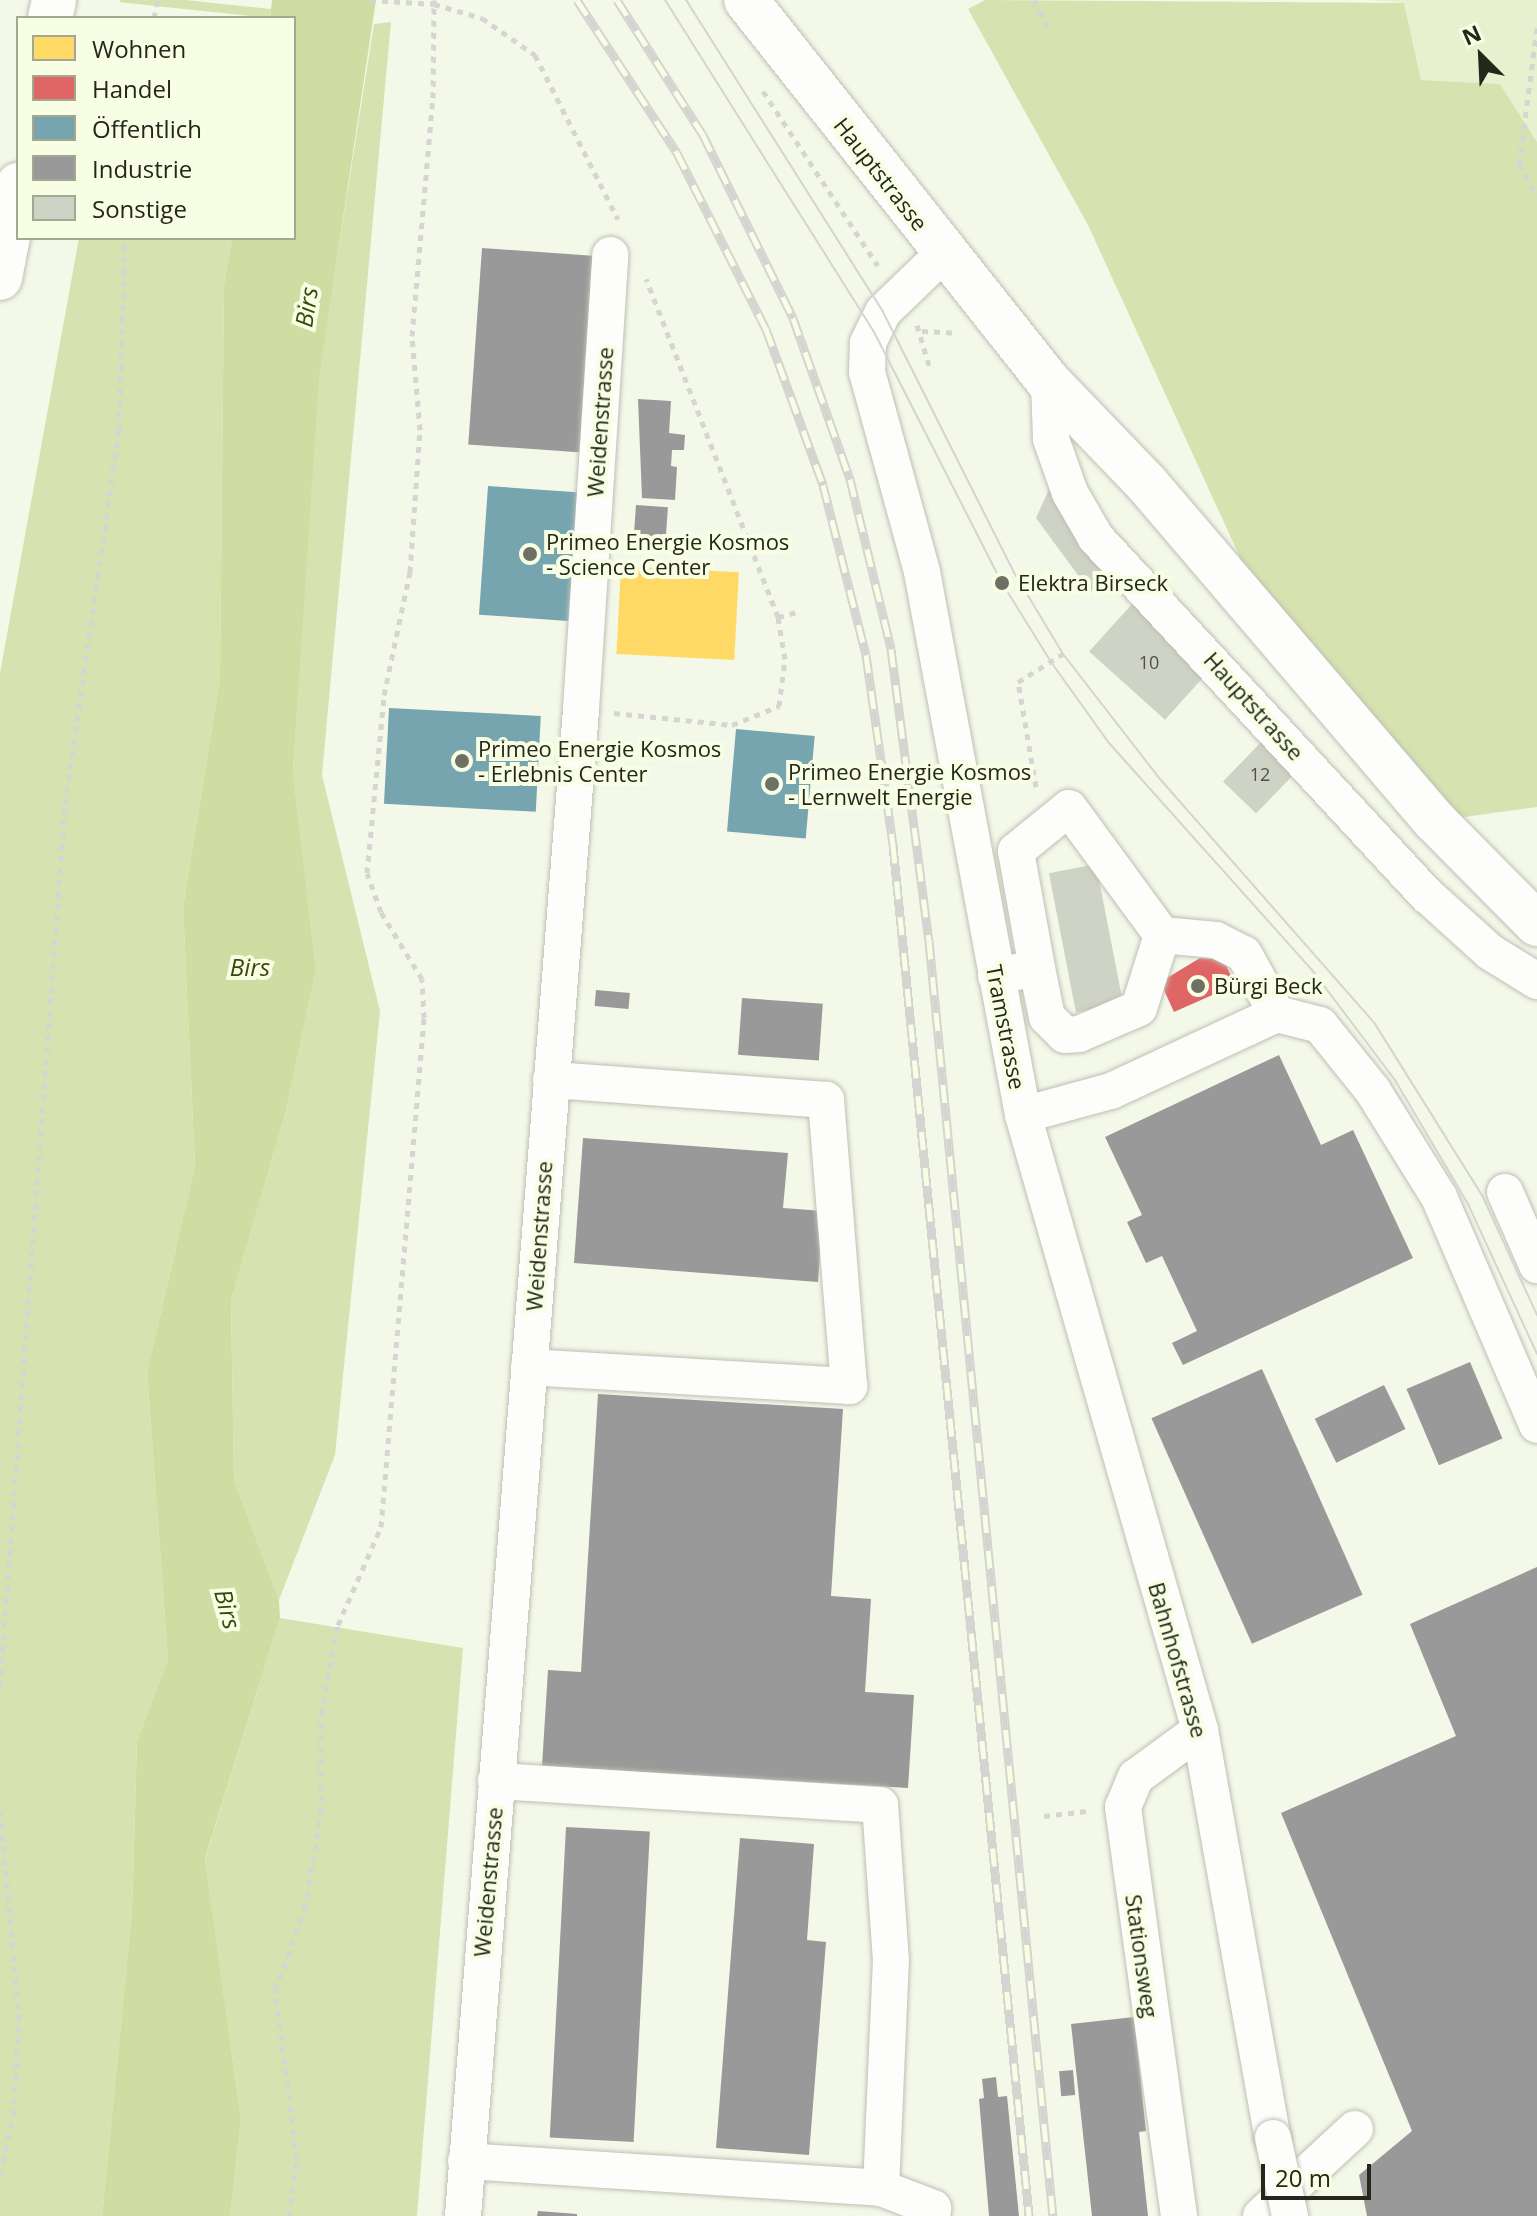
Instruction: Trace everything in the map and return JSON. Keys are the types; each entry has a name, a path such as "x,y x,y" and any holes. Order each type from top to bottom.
{"main road":[{"name":"Hauptstrasse","path":"746,0 943,254 1049,382 1147,484 1435,821 1537,924"},
{"path":"0,278 16,195"}],"street":[{"name":"Tramstrasse","path":"943,254 897,294 873,330 865,357 922,572 1023,1115 1111,1091 1277,1014"},
{"name":"Weidenstrasse","path":"463,2216 581,709 610,255"},
{"name":"Hauptstrasse","path":"1049,382 1051,439 1070,493 1096,538 1427,895 1490,952 1537,981"},
{"path":"1162,935 1139,1008 1079,1034 1065,1035 1047,1017 1016,851 1069,808 1162,935 1216,940 1244,954 1277,1014 1320,1025 1373,1091 1439,1197 1537,1425"},
{"path":"996,976 1037,968"},
{"path":"529,1367 849,1386 826,1100 551,1080"},
{"name":"Bahnhofstrasse","path":"1023,1115 1200,1730 1273,2138 1290,2216"},
{"path":"1505,1192 1537,1265"},
{"name":"Stationsweg","path":"1179,2216 1123,1807 1136,1777 1200,1730"},
{"path":"496,1781 880,1805 891,1961 881,2188"},
{"path":"1261,2216 1355,2129"},
{"path":"466,2161 881,2188 933,2208 932,2216"}],"path":[{"path":"289,2216 297,2159 275,1990 307,1895 321,1813 321,1715 338,1625 381,1527 424,1018 422,979 381,912 367,873 384,695 410,572 420,430 412,336 433,98 434,2 370,0"},
{"path":"1034,0 1047,27"},
{"path":"1537,28 1519,164 1537,196"},
{"path":"758,83 922,331 930,369"},
{"path":"0,1687 65,804 119,430 125,240"},
{"path":"922,331 963,334"},
{"path":"581,709 732,725 779,706 785,659 778,617 800,611"},
{"path":"1034,791 1018,682 1069,650"},
{"path":"0,1811 19,2014 14,2110 0,2175"}],"shaded area":[{"path":"120,0 185,0 271,9 270,16"},
{"path":"985,0 1404,3 1421,80 1500,84 1537,142 1537,807 1435,821 1280,645 1088,225 968,9"},
{"path":"1370,0 1537,0 1537,142 1500,84 1421,80 1404,3"},
{"path":"391,22 322,775 380,1011 335,1455 279,1600 234,1480 231,1300 286,1111 316,970 293,773 317,384 374,24"},
{"path":"79,240 232,240 224,284 220,678 183,907 195,1166 147,1372 168,1659 137,1741 132,1912 102,2216 0,2216 0,673"},
{"path":"280,1618 463,1648 417,2216 230,2216 241,2120 205,1859"}],"water":[{"name":"Birs","path":"272,0 376,0 319,377 293,772 316,970 286,1111 231,1300 234,1480 279,1600 280,1618 205,1858 241,2120 230,2216 102,2216 132,1912 137,1741 168,1659 147,1372 195,1166 183,907 220,678 224,284 232,240 296,240 296,16 270,16"}],"building: Wohnen":[{"path":"621,566 739,572 734,660 616,654"}],"building: Handel":[{"name":"Bürgi Beck","path":"1200,958 1224,960 1235,985 1174,1012 1163,988 1167,978"}],"building: Öffentlich":[{"name":"Primeo Energie Kosmos - Science Center","path":"488,486 581,492 572,621 479,615"},
{"name":"Primeo Energie Kosmos - Erlebnis Center","path":"389,708 541,716 536,812 384,804"},
{"name":"Primeo Energie Kosmos - Lernwelt Energie","path":"736,729 815,736 806,838 727,832"}],"building: Industrie":[{"path":"482,248 596,256 582,452 468,445"},
{"path":"638,399 671,401 669,433 685,435 684,450 672,450 671,466 677,467 675,500 642,498"},
{"path":"636,505 668,507 666,541 634,539"},
{"path":"596,990 630,993 628,1009 595,1006"},
{"path":"742,998 823,1004 819,1061 738,1055"},
{"path":"1279,1055 1321,1145 1353,1130 1413,1258 1183,1365 1172,1343 1197,1331 1162,1256 1146,1263 1127,1222 1142,1215 1105,1137"},
{"path":"583,1138 788,1153 783,1208 823,1211 818,1282 574,1263"},
{"path":"1470,1362 1502,1438 1439,1465 1406,1389"},
{"path":"1262,1369 1362,1595 1252,1644 1151,1418"},
{"path":"1384,1385 1405,1429 1336,1463 1315,1419"},
{"path":"598,1394 843,1409 831,1596 871,1599 865,1692 914,1695 908,1788 542,1766 548,1670 581,1672"},
{"path":"1537,1567 1537,2216 1367,2216 1359,2175 1412,2131 1281,1813 1456,1736 1410,1624"},
{"path":"566,1827 650,1831 634,2142 550,2138"},
{"path":"740,1838 814,1844 807,1940 826,1942 809,2155 716,2148"},
{"path":"1134,2017 1146,2131 1139,2132 1148,2216 1092,2216 1071,2024"},
{"path":"1073,2070 1075,2095 1061,2096 1059,2071"},
{"path":"996,2077 998,2097 1007,2096 1019,2216 989,2216 979,2099 984,2098 982,2079"},
{"path":"538,2211 577,2214 577,2216 537,2216"}],"building: Sonstige":[{"path":"1049,489 1103,563 1091,593 1036,518"},
{"path":"1132,604 1208,672 1165,720 1089,652"},
{"path":"1266,737 1299,769 1256,814 1223,782"},
{"path":"1096,864 1123,1003 1076,1013 1049,873"}],"tram line":[{"path":"665,0 873,330 1002,583 1051,662 1109,743 1312,970 1395,1080 1468,1204 1537,1354"},
{"path":"686,0 883,312 1015,574 1063,654 1160,779 1375,1024 1483,1197 1537,1315"}],"railway":[{"path":"577,0 677,153 766,329 823,485 866,655 893,845 1029,2216"},
{"path":"617,0 703,135 793,318 850,479 891,649 929,941 1053,2216"}],"place":[{"name":"Primeo Energie Kosmos - Science Center","path":"530,554"},
{"name":"Elektra Birseck","path":"1002,583"},
{"name":"Primeo Energie Kosmos - Erlebnis Center","path":"462,761"},
{"name":"Primeo Energie Kosmos - Lernwelt Energie","path":"772,784"},
{"name":"Bürgi Beck","path":"1198,986"}]}
